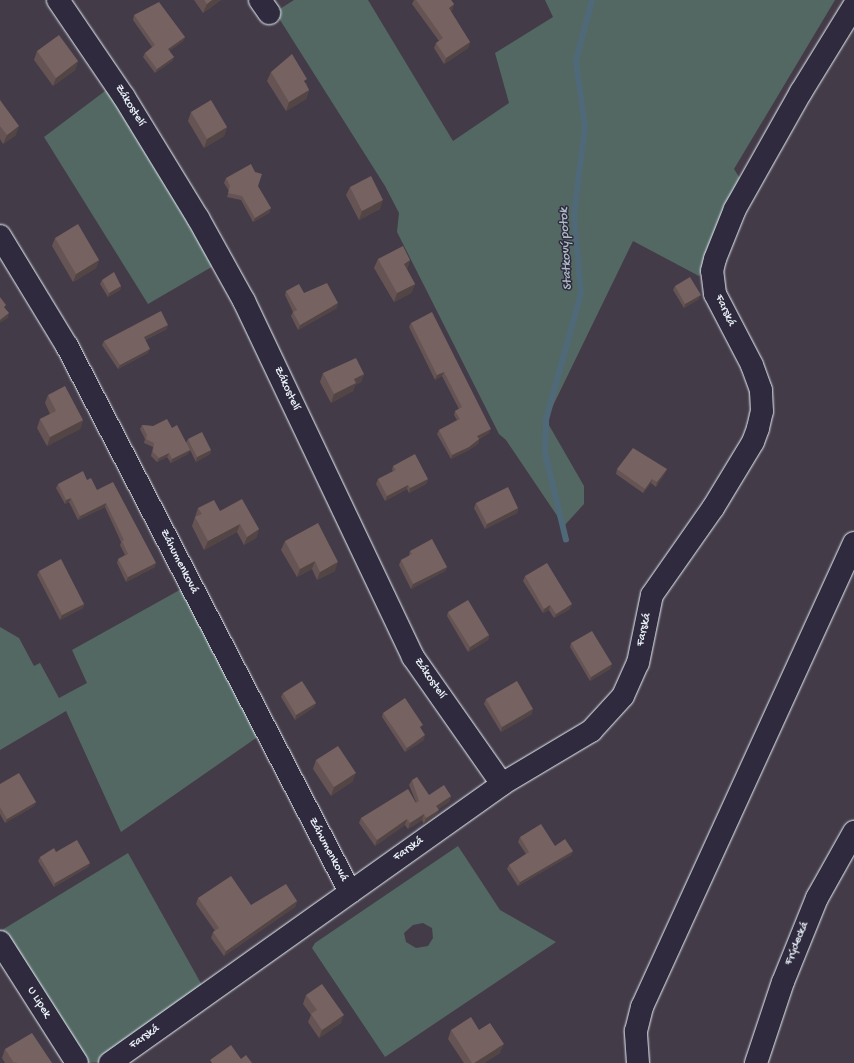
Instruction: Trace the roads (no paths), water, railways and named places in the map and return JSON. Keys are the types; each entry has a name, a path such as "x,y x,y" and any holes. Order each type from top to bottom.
{"street":[{"name":"Zákostelí","path":"58,0 124,97 198,218 244,301 413,657 502,784"},
{"name":"Farská","path":"110,1063 502,784 591,731 614,708 623,696 638,663 652,595 713,508 753,442 762,411 761,390 752,365 715,294 714,265 735,209 801,92 854,6"},
{"name":"Záhumenková","path":"0,236 67,346 350,892"},
{"path":"638,1063 636,1031 642,1007 854,543"},
{"name":"Frýdecká","path":"756,1063 783,982 817,898 854,832"},
{"name":"U Lipek","path":"0,942 77,1063"}],"waterway":[{"name":"Statkový potok","path":"566,540 545,453 546,420 581,294 574,215 585,127 576,61 592,0"}]}
